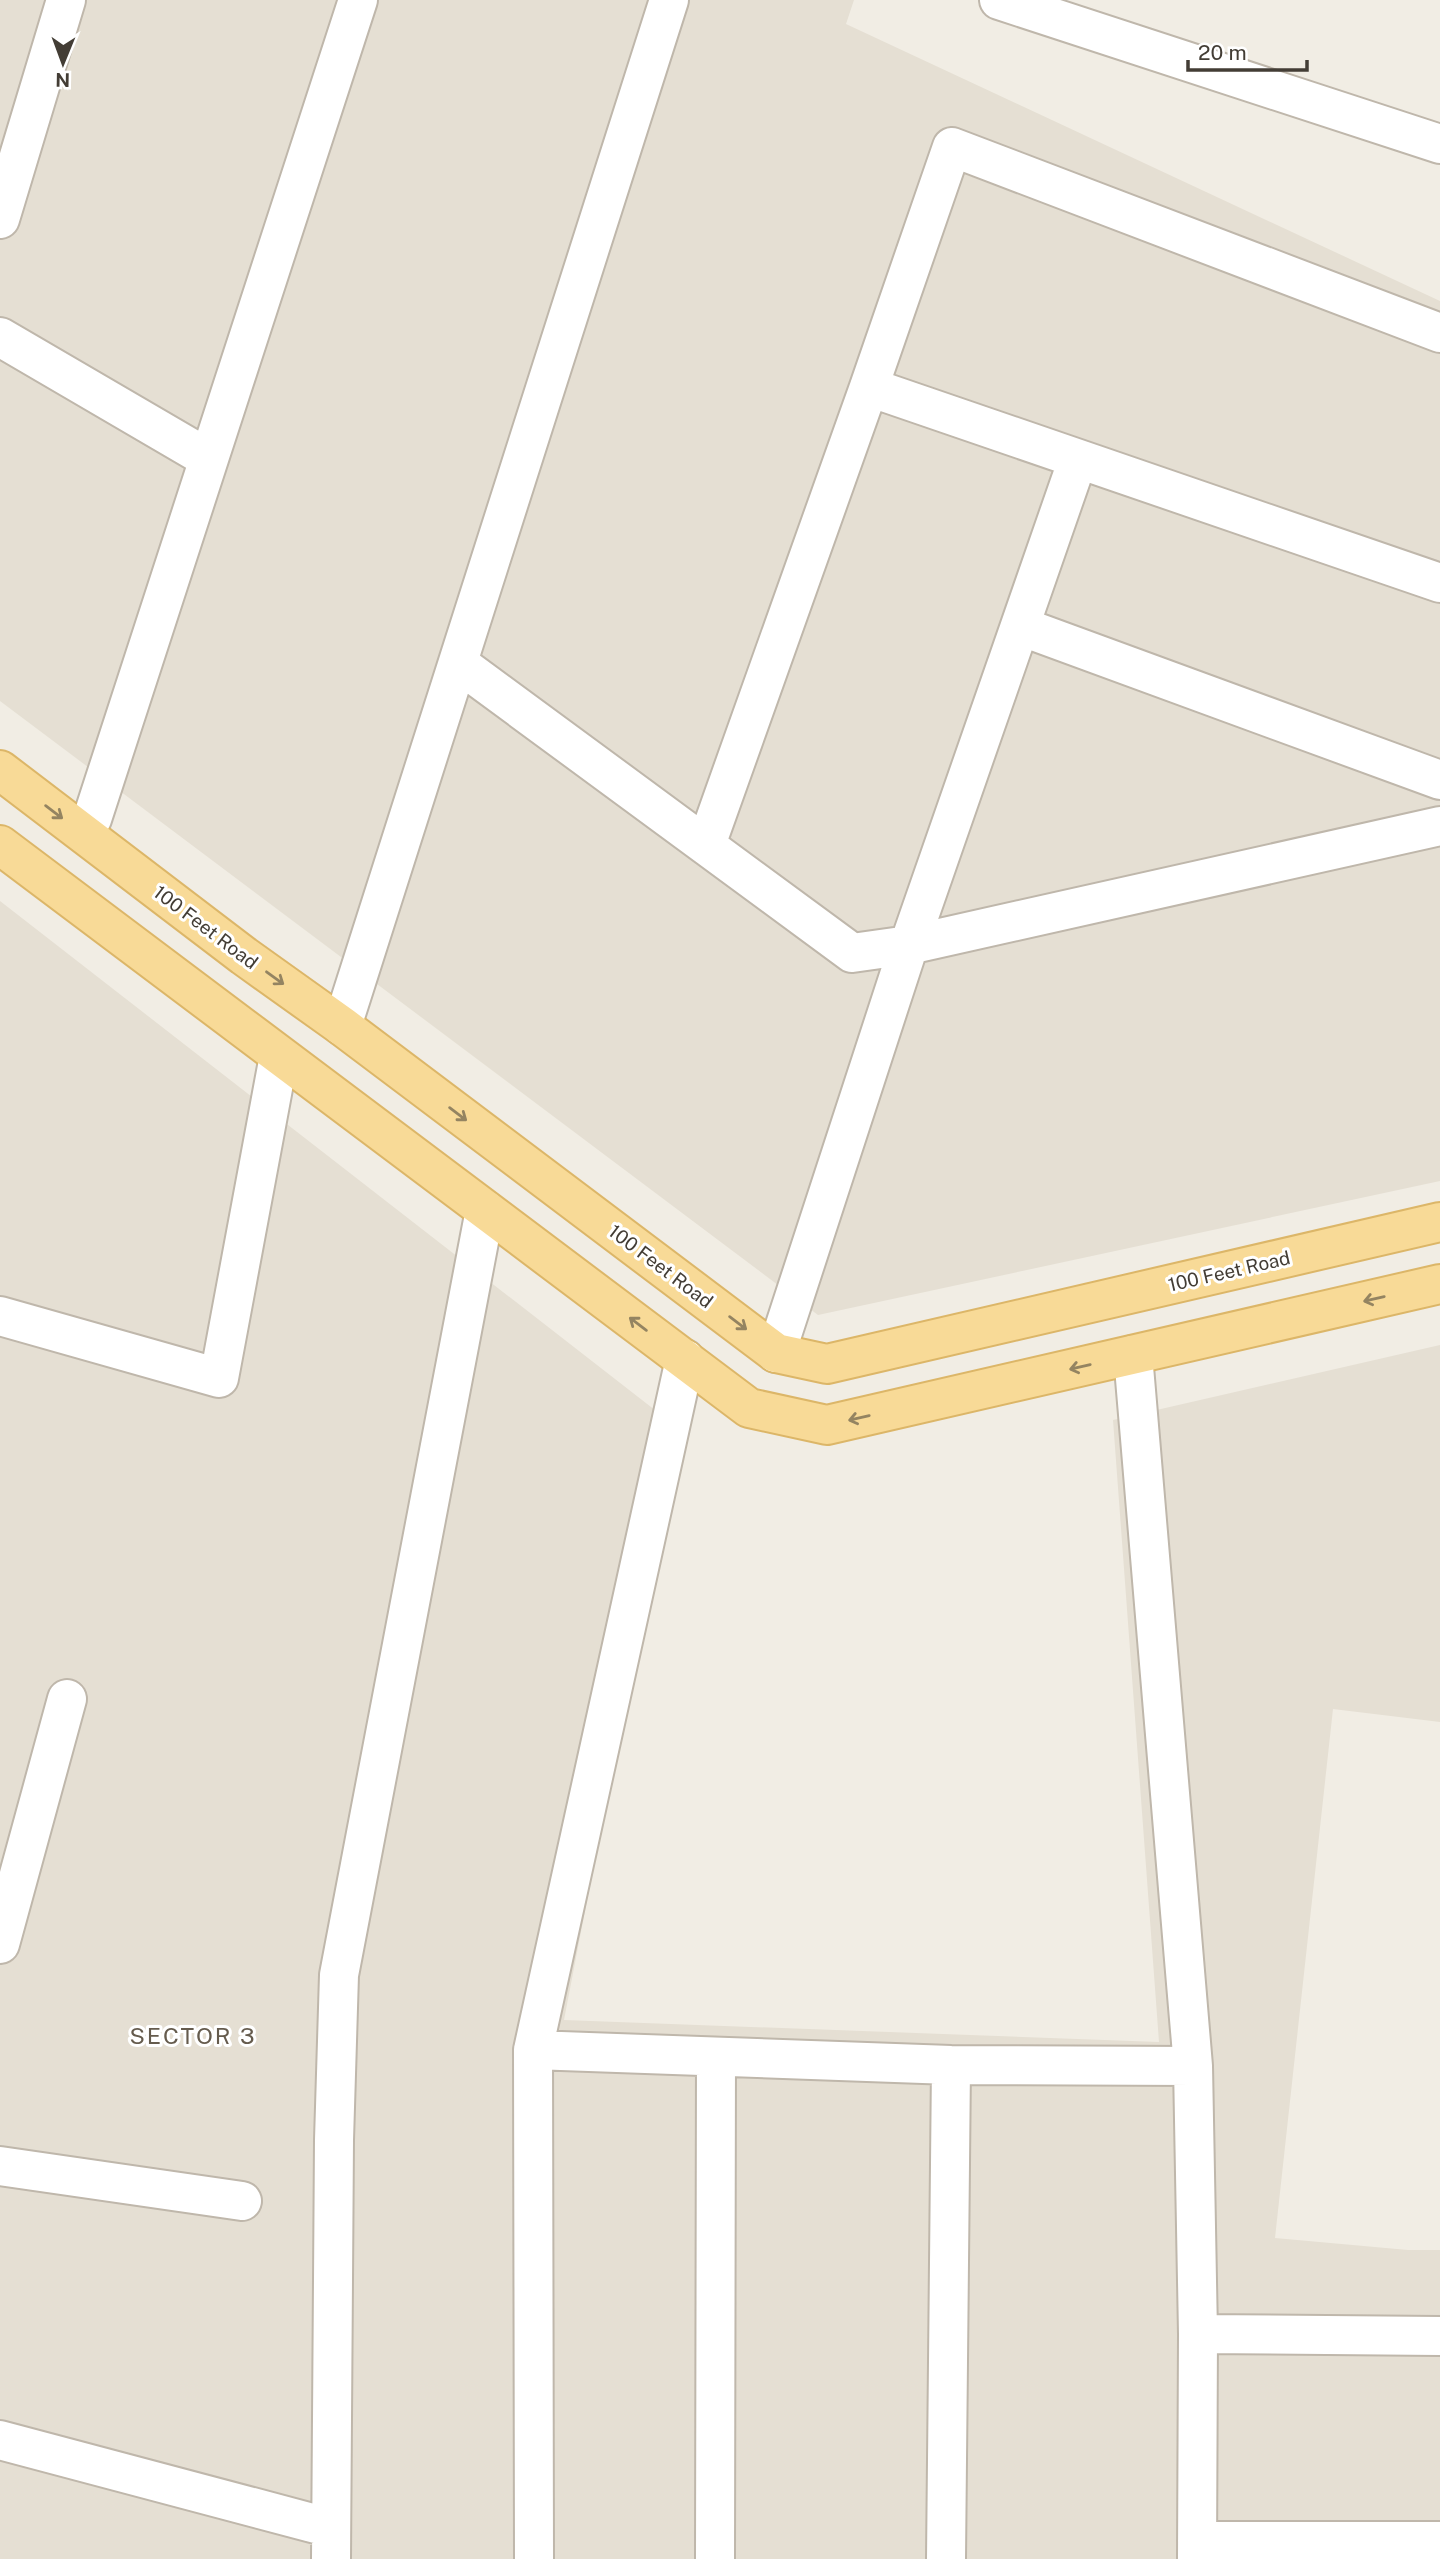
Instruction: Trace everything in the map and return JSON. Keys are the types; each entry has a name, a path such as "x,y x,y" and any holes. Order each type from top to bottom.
{"main road":[{"name":"100 Feet Road","path":"0,770 244,956 342,1026 776,1353 827,1364 1440,1222"},
{"path":"0,845 749,1408 827,1425 1440,1283"}],"street":[{"path":"0,219 66,0"},
{"path":"92,819 358,0"},
{"path":"342,1026 670,0"},
{"path":"999,0 1440,144"},
{"path":"705,845 952,147 1440,333"},
{"path":"0,337 209,458"},
{"path":"869,387 1440,583"},
{"path":"776,1353 909,945 1078,459"},
{"path":"1020,626 1440,780"},
{"path":"458,663 852,953 909,945 1440,826"},
{"path":"0,1316 219,1378 279,1056"},
{"path":"0,2440 331,2544 334,2140 339,1975 485,1210"},
{"path":"1133,1354 1193,2066 1198,2334 1197,2550 1440,2540"},
{"path":"534,2559 533,2050 685,1359"},
{"path":"0,1944 5,1901 67,1699"},
{"path":"533,2050 951,2066 1193,2066"},
{"path":"715,2559 716,2057"},
{"path":"946,2559 951,2066"},
{"path":"0,2166 243,2201"},
{"path":"1198,2334 1440,2336"}],"shaded area":[{"path":"0,0 854,0 846,24 1440,301 1440,1181 818,1315 0,701"},
{"path":"0,901 678,1428 564,2020 1159,2042 1113,1420 1440,1345 1440,1722 1333,1709 1275,2238 1408,2250 1440,2250 1440,2559 0,2559"}],"district":[{"name":"SECTOR 3","path":"193,2035"}]}
